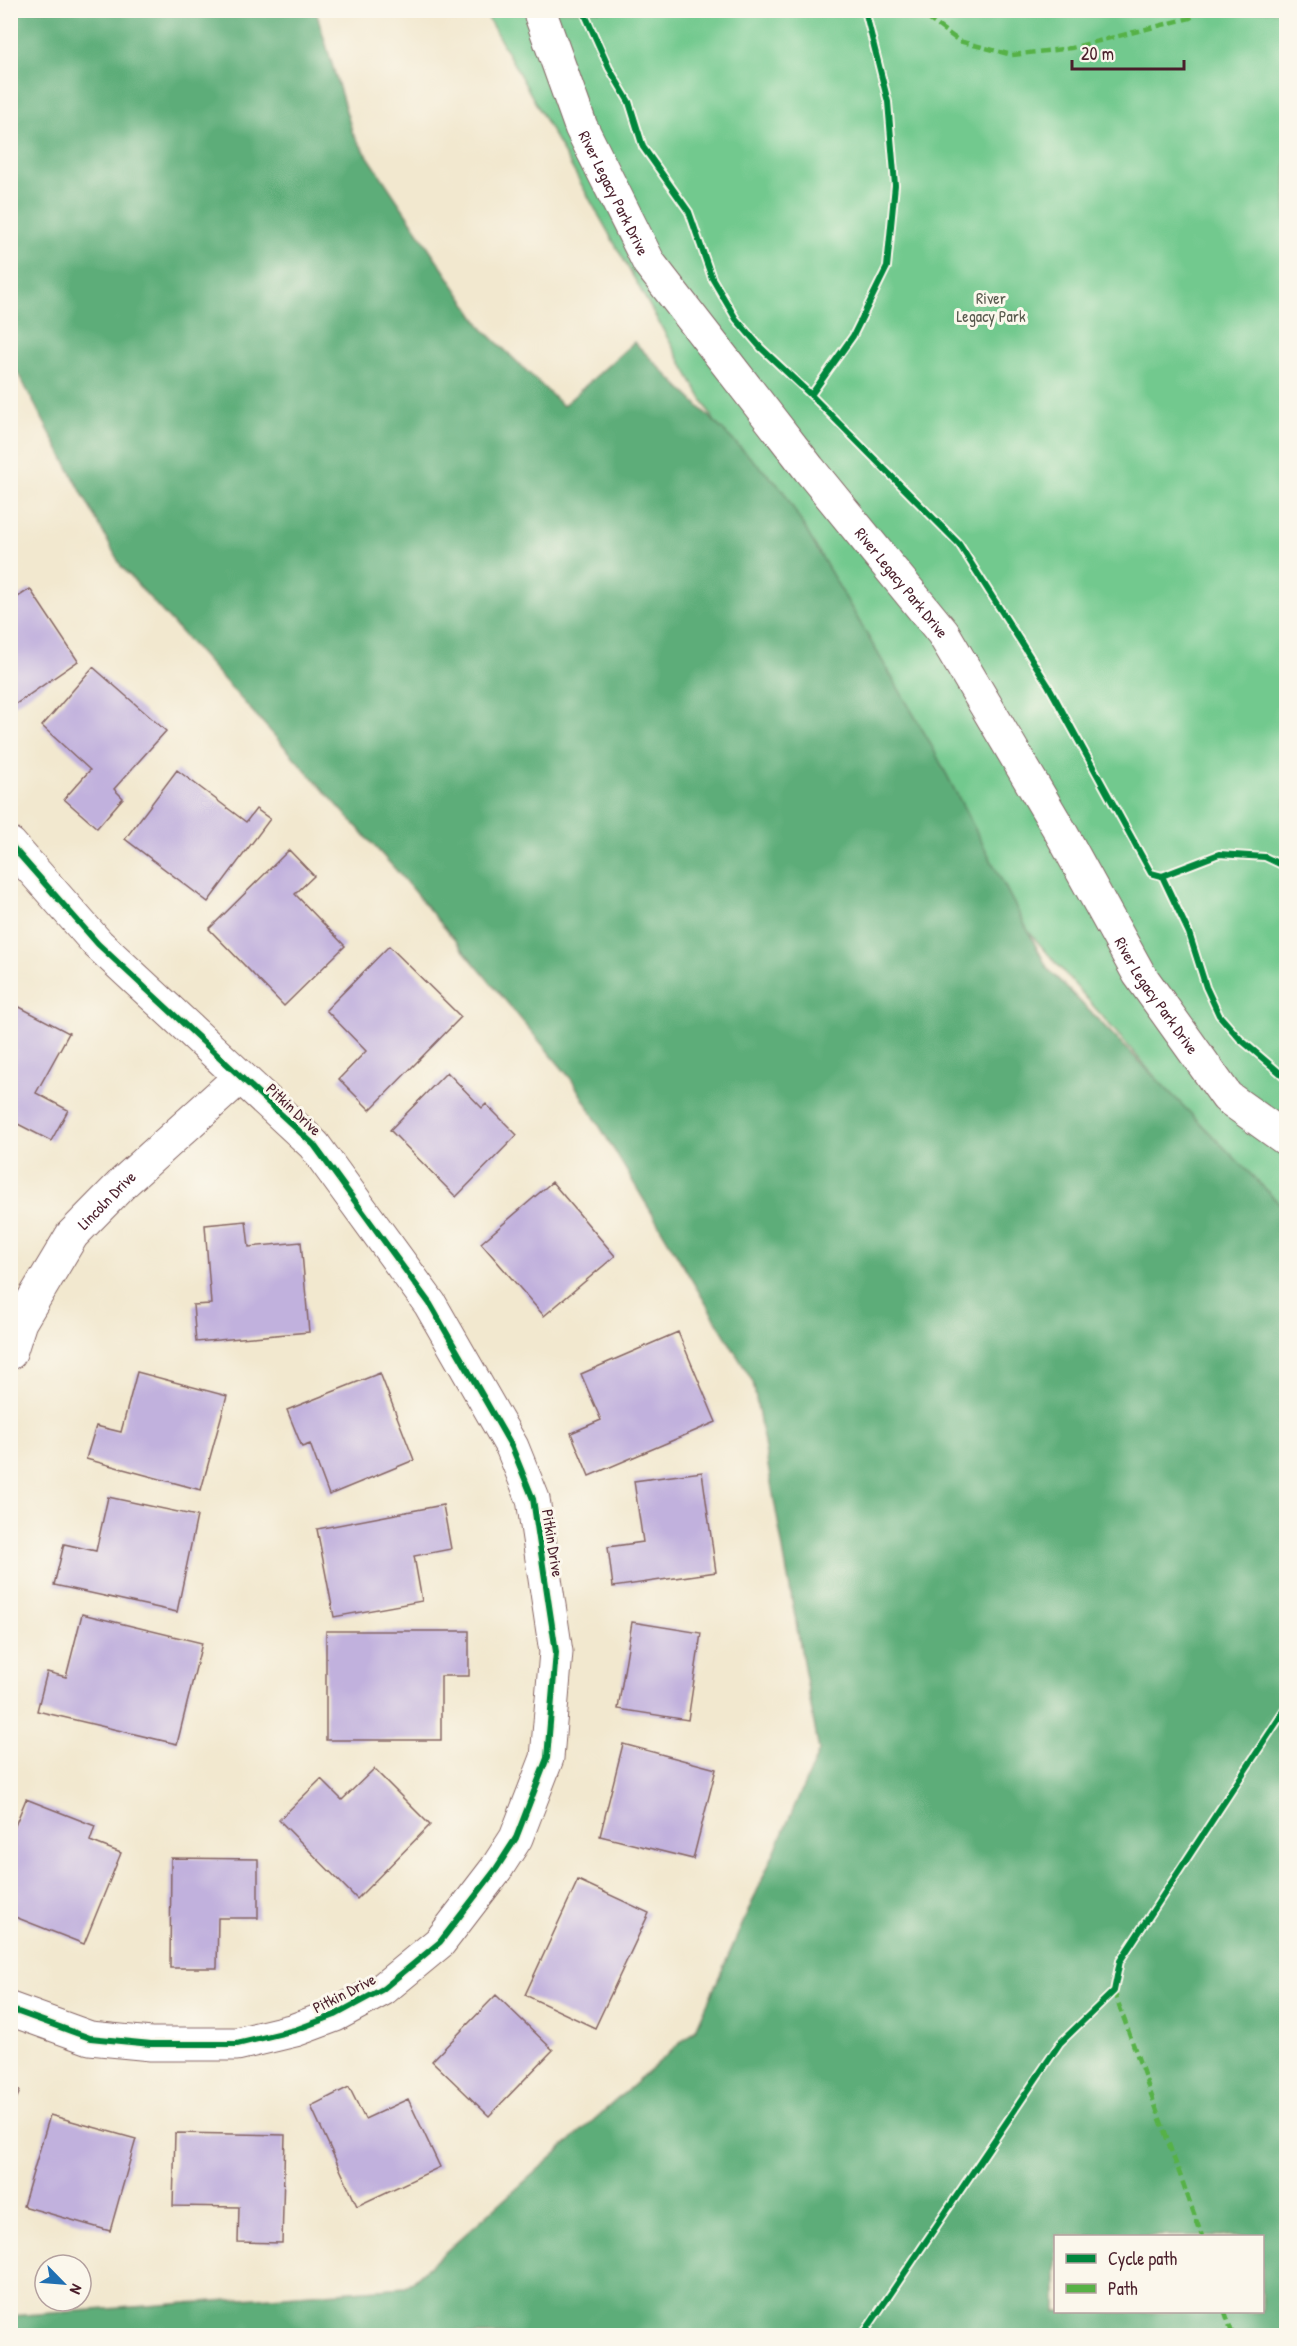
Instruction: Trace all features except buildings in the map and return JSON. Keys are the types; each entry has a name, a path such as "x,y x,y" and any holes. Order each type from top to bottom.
{"street":[{"name":"River Legacy Park Drive","path":"539,10 581,127 649,263 809,469 944,633 1059,829 1139,974 1227,1097 1287,1139"},
{"name":"Pitkin Drive","path":"10,844 98,944 314,1145 430,1304 512,1447 533,1499 556,1652 547,1758 516,1838 496,1869 441,1942 383,1989 335,2015 295,2030 237,2044 151,2044 90,2038 10,2009"},
{"name":"Lincoln Drive","path":"10,1353 20,1322 72,1235 124,1182 240,1077"}],"green space":[{"path":"11,10 316,11 353,134 483,329 563,406 634,342 782,489 928,739 1048,969 1286,1210 1286,2335 11,2335 11,2316 93,2313 93,2310 406,2287 696,2029 819,1751 753,1382 572,1080 396,870 121,566 11,360"},
{"name":"River Legacy Park","path":"484,11 1286,11 1286,1228 950,841"}],"marked path":[{"path":"916,10 959,41 1012,55 1071,48 1190,18 1202,10"},
{"path":"1114,1991 1202,2235"},
{"path":"1225,2313 1233,2336"}],"cycle path":[{"path":"583,10 609,68 629,102 643,147 689,212 712,278 736,319 761,348 811,395"},
{"path":"865,10 888,102 895,185 887,267 853,336 811,395 959,544 1048,685 1151,873 1162,876 1219,854 1265,857 1286,867"},
{"path":"10,844 98,944 314,1145 430,1304 512,1447 533,1499 556,1652 547,1758 516,1838 496,1869 440,1942 383,1989 335,2015 295,2030 237,2044 151,2044 90,2038 10,2009"},
{"path":"1162,876 1189,933 1206,987 1219,1015 1240,1039 1286,1078"},
{"path":"862,2336 1060,2043 1114,1991 1120,1961 1286,1708"}]}
